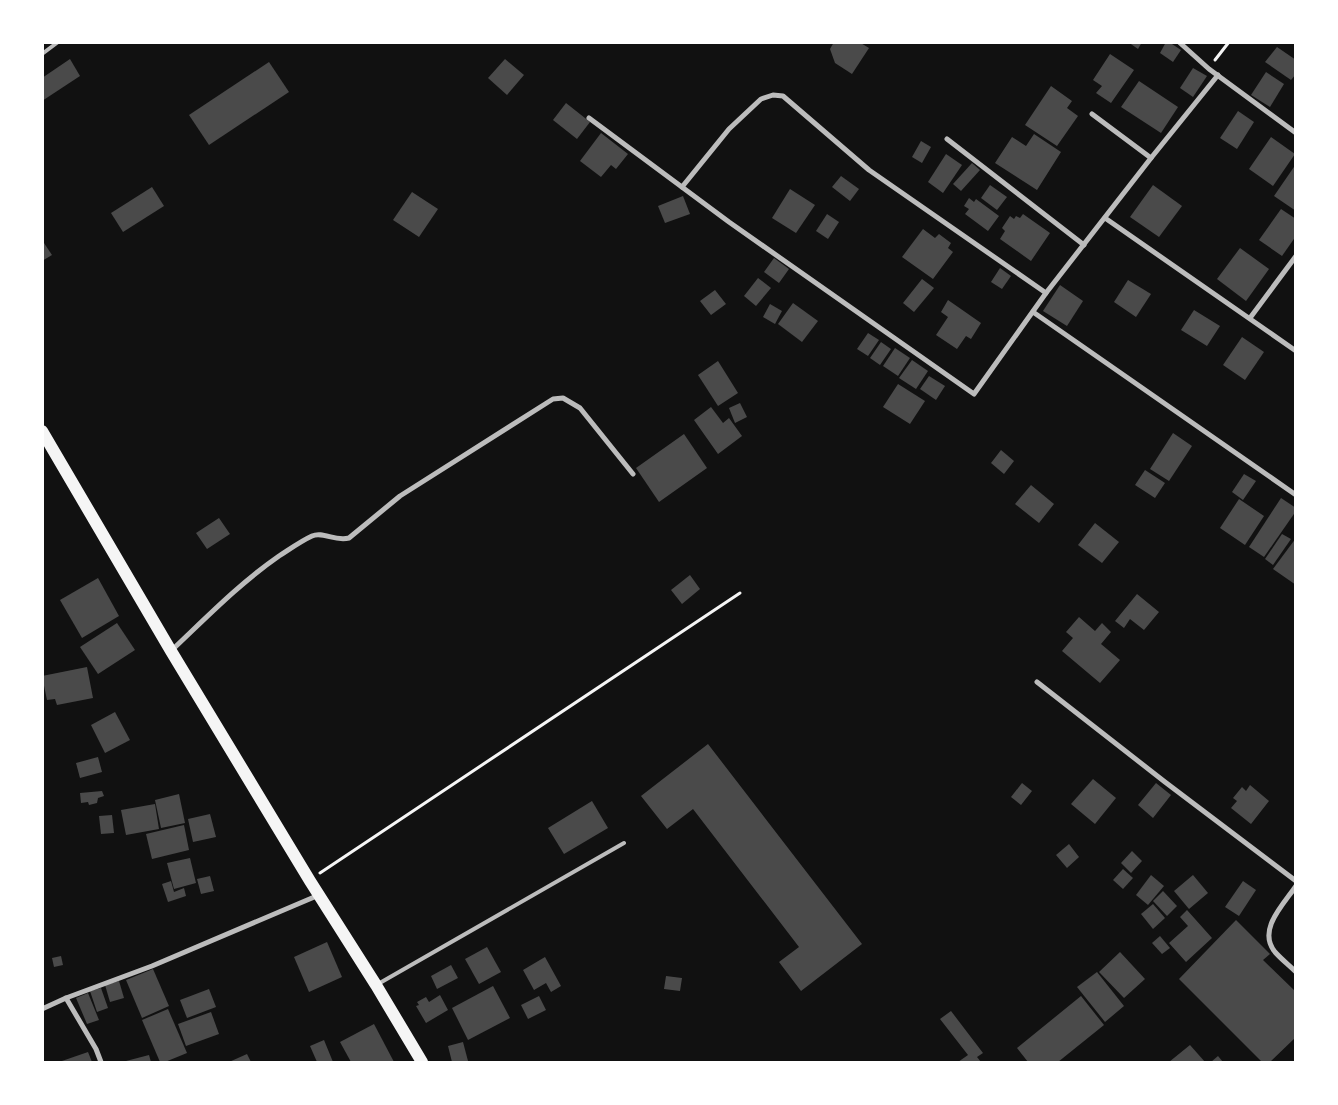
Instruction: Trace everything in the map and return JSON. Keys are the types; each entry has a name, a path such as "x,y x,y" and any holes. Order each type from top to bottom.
{"main road":[{"path":"42,431 171,651 422,1062"}],"street":[{"path":"1179,42 1209,68 1296,133"},
{"path":"589,118 682,187 974,394 1046,293 1218,75"},
{"path":"682,187 729,129 761,99 773,95 784,96 869,170 1046,293"},
{"path":"1092,114 1151,158"},
{"path":"947,139 1084,245"},
{"path":"1105,218 1296,351"},
{"path":"1250,318 1296,256"},
{"path":"1033,312 1296,495"},
{"path":"171,651 242,584 261,568 292,547 313,535 324,535 342,540 350,538 400,496 553,399 563,398 580,408 633,474"},
{"path":"1037,682 1164,782 1296,881"},
{"path":"1296,886 1270,924 1268,938 1274,951 1296,972"},
{"path":"42,1009 66,998 152,966 319,895"},
{"path":"66,998 101,1062"}],"lane":[{"path":"42,54 58,42"},
{"path":"376,985 624,843"}],"path":[{"path":"1209,68 1229,42"},
{"path":"310,880 740,593"}],"building":[{"path":"834,42 859,42 869,48 852,74 835,63 830,49"},
{"path":"1128,42 1142,42 1138,49"},
{"path":"1166,42 1181,50 1173,62 1160,53"},
{"path":"1277,47 1296,60 1296,74 1291,80 1265,62"},
{"path":"1110,54 1134,70 1111,103 1096,93 1102,86 1093,80"},
{"path":"70,59 80,76 42,101 42,78"},
{"path":"505,59 524,75 507,95 488,78"},
{"path":"269,62 289,92 209,145 189,115"},
{"path":"1193,68 1207,76 1193,97 1180,88"},
{"path":"1266,72 1284,84 1270,107 1251,95"},
{"path":"1139,81 1178,107 1161,133 1121,107"},
{"path":"1051,86 1072,101 1067,108 1078,116 1057,146 1025,125"},
{"path":"566,103 590,122 577,139 553,120"},
{"path":"1238,111 1254,122 1237,149 1220,138"},
{"path":"601,133 628,154 616,169 611,165 601,177 580,161"},
{"path":"1034,134 1061,152 1037,190 995,163 1012,137 1026,146"},
{"path":"1271,137 1295,154 1273,186 1249,169"},
{"path":"921,141 931,147 922,163 912,157"},
{"path":"946,154 962,165 943,193 928,182"},
{"path":"972,163 980,170 961,191 953,184"},
{"path":"1296,164 1296,211 1274,196"},
{"path":"841,176 859,189 850,201 832,187"},
{"path":"990,185 1007,197 997,210 981,198"},
{"path":"1153,185 1182,206 1159,237 1130,217"},
{"path":"152,187 164,206 123,232 111,213"},
{"path":"790,189 815,205 796,233 772,218"},
{"path":"412,192 438,209 419,237 393,220"},
{"path":"683,196 690,214 665,223 658,206"},
{"path":"969,198 974,202 976,199 999,216 988,231 965,214 969,209 964,206"},
{"path":"1281,209 1296,219 1296,236 1282,256 1259,240"},
{"path":"827,214 839,222 828,239 816,231"},
{"path":"1023,214 1050,233 1031,261 1000,239 1005,231 1002,228 1010,216 1014,219 1016,216 1020,218"},
{"path":"923,229 935,238 939,234 951,243 948,248 953,252 933,279 902,257"},
{"path":"42,240 52,255 42,261"},
{"path":"1240,248 1269,269 1246,301 1217,279"},
{"path":"774,258 789,269 779,283 764,272"},
{"path":"1000,268 1011,276 1002,289 991,282"},
{"path":"758,278 771,288 756,306 744,296"},
{"path":"922,279 934,288 914,312 903,303"},
{"path":"1128,280 1151,294 1136,317 1114,302"},
{"path":"1060,285 1083,301 1067,326 1043,311"},
{"path":"715,290 726,304 711,315 700,301"},
{"path":"948,300 981,323 971,339 966,336 957,349 936,335 948,317 941,312"},
{"path":"793,303 818,321 802,342 778,324"},
{"path":"770,304 782,311 775,324 763,317"},
{"path":"1194,310 1220,326 1207,346 1181,330"},
{"path":"868,333 879,340 868,356 857,349"},
{"path":"1242,337 1264,352 1245,380 1223,365"},
{"path":"881,342 891,349 880,365 870,358"},
{"path":"895,348 910,358 898,376 883,366"},
{"path":"912,360 928,371 916,389 899,378"},
{"path":"718,361 738,393 718,406 698,375"},
{"path":"929,376 945,386 936,400 920,389"},
{"path":"898,384 925,401 910,424 883,407"},
{"path":"740,403 747,417 735,423 729,408"},
{"path":"711,407 723,423 729,418 742,436 718,454 694,420"},
{"path":"1173,433 1192,446 1169,481 1150,469"},
{"path":"684,434 707,468 659,502 636,468"},
{"path":"1001,450 1014,461 1004,474 991,463"},
{"path":"1145,470 1165,483 1155,498 1135,485"},
{"path":"1244,474 1256,481 1243,500 1232,492"},
{"path":"1031,485 1054,504 1039,523 1015,504"},
{"path":"1281,498 1296,508 1296,511 1264,557 1249,547"},
{"path":"1239,499 1264,516 1245,545 1220,528"},
{"path":"219,518 230,534 207,549 196,533"},
{"path":"1095,523 1119,542 1102,563 1078,545"},
{"path":"1282,534 1291,539 1273,565 1265,559"},
{"path":"1296,538 1296,585 1273,569"},
{"path":"690,575 700,589 682,604 671,590"},
{"path":"98,578 119,616 82,638 60,600"},
{"path":"1137,594 1159,612 1144,630 1130,619 1124,628 1115,621"},
{"path":"1079,617 1095,631 1102,623 1111,632 1101,644 1120,660 1100,683 1062,651 1073,638 1066,632"},
{"path":"117,623 135,650 98,674 80,647"},
{"path":"87,667 93,698 57,705 55,699 47,700 42,676"},
{"path":"115,712 130,740 105,753 91,725"},
{"path":"708,744 862,944 801,991 779,962 799,947 693,809 667,829 641,796"},
{"path":"98,757 102,772 80,778 76,763"},
{"path":"1093,779 1116,798 1095,824 1071,804"},
{"path":"1022,783 1032,791 1021,805 1011,797"},
{"path":"1156,783 1171,795 1153,818 1138,805"},
{"path":"1250,785 1269,801 1251,824 1231,808 1237,801 1233,798 1242,787 1246,791"},
{"path":"102,791 104,796 98,798 97,803 89,805 88,802 81,803 80,793"},
{"path":"179,794 185,823 161,828 155,800"},
{"path":"592,801 608,828 564,854 548,828"},
{"path":"155,804 159,829 126,835 121,810"},
{"path":"210,814 216,837 193,842 188,819"},
{"path":"112,815 114,833 101,834 99,816"},
{"path":"184,825 189,850 152,859 146,834"},
{"path":"1069,844 1079,857 1067,868 1056,855"},
{"path":"1132,851 1142,861 1131,873 1121,863"},
{"path":"190,858 196,883 174,889 167,863"},
{"path":"1123,869 1133,878 1123,889 1113,880"},
{"path":"1151,875 1164,886 1148,905 1136,895"},
{"path":"1193,875 1208,893 1189,909 1174,891"},
{"path":"210,876 214,891 201,894 197,879"},
{"path":"171,881 174,892 184,888 186,896 168,902 162,884"},
{"path":"1243,881 1256,890 1239,916 1225,907"},
{"path":"1163,891 1177,906 1167,916 1153,901"},
{"path":"1153,904 1165,918 1153,929 1141,914"},
{"path":"1187,910 1212,938 1186,962 1169,943 1188,926 1180,917"},
{"path":"1236,920 1270,954 1263,960 1296,992 1296,1037 1270,1062 1262,1062 1179,979"},
{"path":"1160,936 1170,948 1162,954 1152,943"},
{"path":"327,942 342,977 309,992 294,957"},
{"path":"487,947 501,972 479,984 465,959"},
{"path":"1120,952 1145,979 1124,998 1099,972"},
{"path":"61,956 63,965 54,967 52,958"},
{"path":"545,957 561,986 551,992 546,983 534,990 523,970"},
{"path":"451,965 458,978 437,989 431,976"},
{"path":"153,969 169,1006 142,1018 126,980"},
{"path":"1097,972 1124,1006 1105,1022 1077,987"},
{"path":"666,976 682,978 680,991 664,989"},
{"path":"119,981 124,998 110,1002 105,985"},
{"path":"493,986 510,1018 468,1040 452,1008"},
{"path":"101,988 108,1008 97,1012 90,991"},
{"path":"209,989 216,1007 187,1018 180,1000"},
{"path":"88,993 99,1020 87,1024 76,998"},
{"path":"440,995 448,1010 426,1023 416,1006 419,1005 417,1002 426,997 429,1002"},
{"path":"539,996 546,1010 528,1019 521,1005"},
{"path":"1081,996 1104,1025 1058,1062 1028,1062 1017,1048"},
{"path":"168,1009 187,1053 165,1062 160,1062 142,1020"},
{"path":"951,1011 983,1053 977,1057 981,1062 958,1062 968,1055 940,1019"},
{"path":"211,1012 219,1034 186,1046 178,1024"},
{"path":"374,1024 394,1062 351,1062 340,1042"},
{"path":"324,1040 333,1062 317,1062 310,1046"},
{"path":"463,1042 468,1061 452,1062 448,1046"},
{"path":"1190,1045 1205,1062 1169,1062"},
{"path":"88,1052 92,1062 59,1062"},
{"path":"247,1054 251,1062 229,1062"},
{"path":"149,1055 151,1062 126,1061"},
{"path":"1218,1056 1223,1062 1211,1062"}]}
